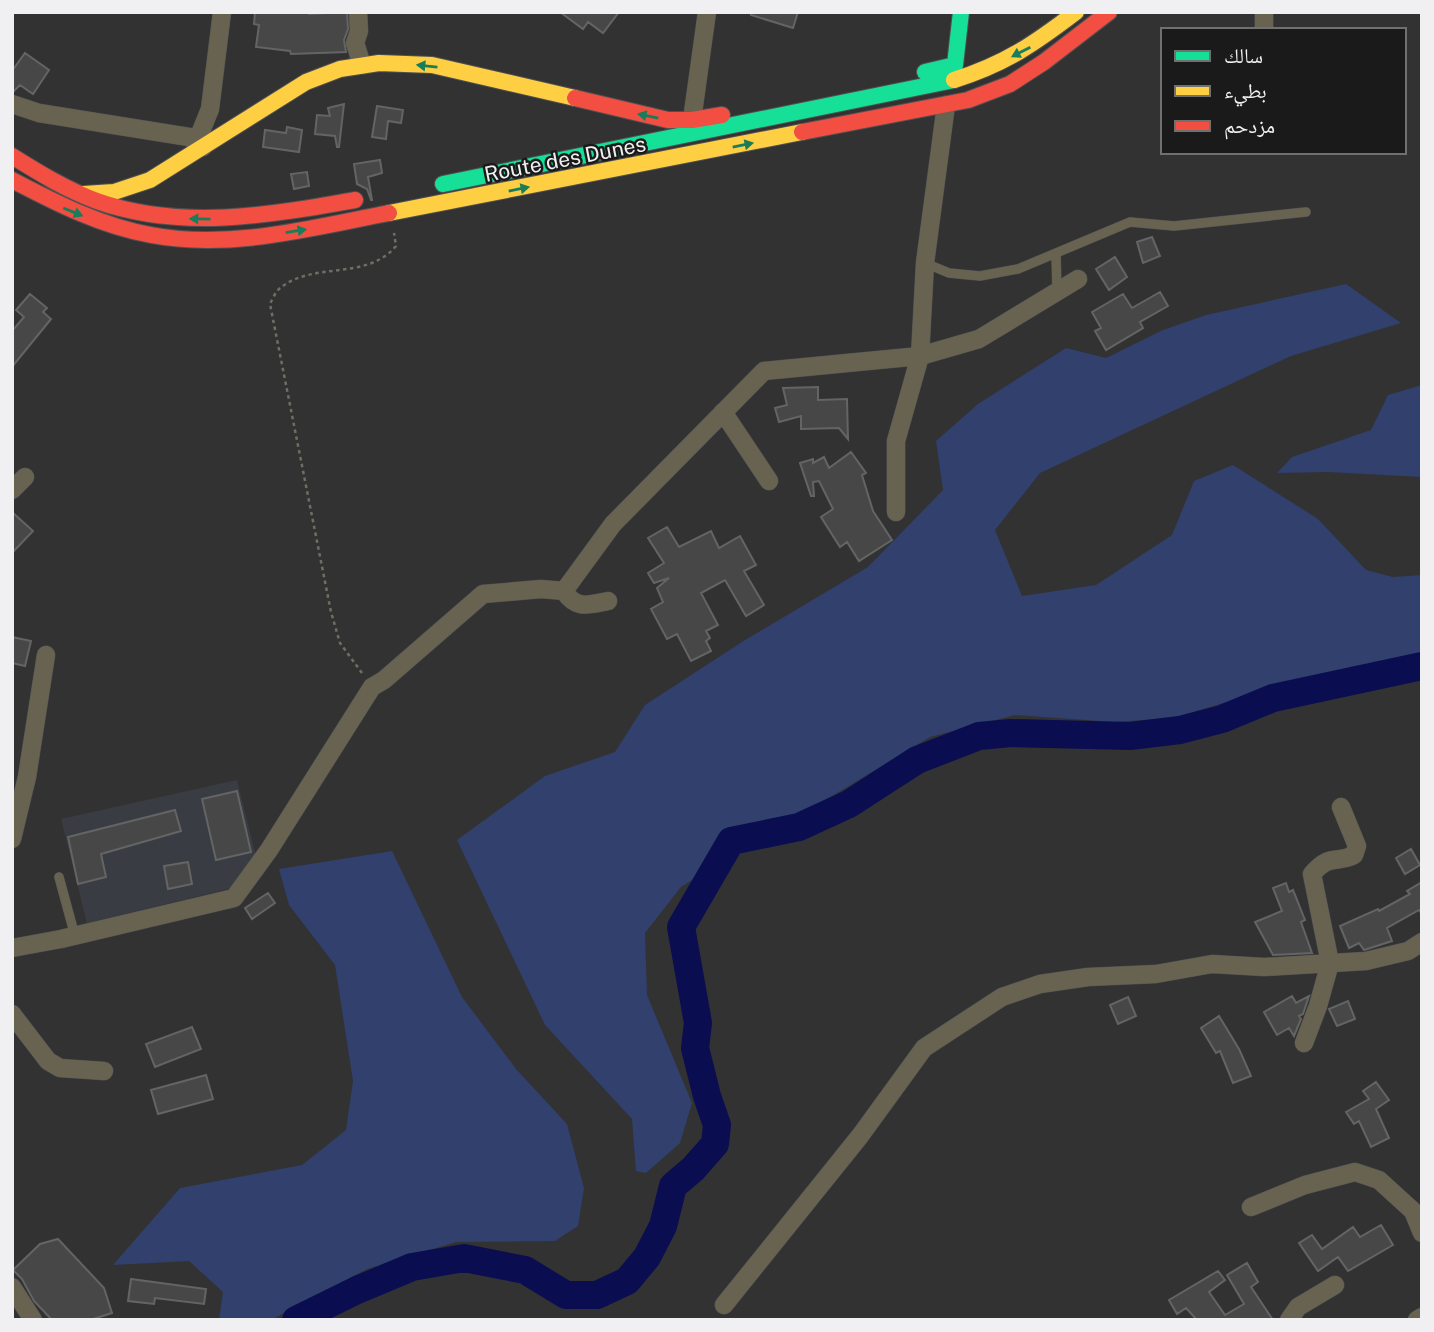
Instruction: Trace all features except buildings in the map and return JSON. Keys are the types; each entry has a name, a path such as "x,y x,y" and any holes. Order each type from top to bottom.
{"main road":[{"path":"77,194 114,192 150,180 168,171 200,144 306,82 340,69 379,62 432,65 647,117 692,120 956,65 961,12"},
{"name":"Route des Dunes","path":"426,187 955,80 988,69 1032,46 1076,12"},
{"name":"Route des Dunes","path":"12,180 65,209 105,224 151,235 201,240 293,232 968,100 1010,84 1110,12"},
{"path":"12,156 77,194 133,213 179,219 229,220 376,197"}],"street":[{"path":"12,104 39,113 189,137 200,144 210,109 222,12"},
{"path":"358,12 359,31 355,43 362,65"},
{"path":"692,120 707,12"},
{"path":"896,512 897,441 920,356 925,262 946,104"},
{"path":"564,592 613,524 764,371 920,356 979,339 1078,279"},
{"path":"723,412 769,481"},
{"path":"12,948 75,936 234,898 269,850 372,687 384,680 483,594 541,589 564,592 570,601 585,606 608,601"},
{"path":"12,839 27,777 46,655"},
{"path":"1304,1043 1330,962 1312,874 1327,861 1354,855 1357,846 1341,807"},
{"path":"724,1305 860,1136 924,1048 1002,997 1040,984 1088,977 1156,974 1212,964 1264,967 1366,961 1408,951 1422,942"},
{"path":"12,1014 48,1061 60,1068 104,1071"},
{"path":"1251,1207 1305,1185 1355,1172 1379,1180 1413,1211 1422,1233"},
{"path":"1289,1320 1298,1307 1335,1285"},
{"path":"12,1287 33,1320"},
{"path":"1416,1320 1422,1317"}],"lane":[{"path":"925,262 949,273 980,276 1018,269 1130,222 1174,226 1306,212"},
{"path":"1056,254 1057,292"},
{"path":"59,877 75,936"}],"path":[{"path":"372,687 340,643 331,612 270,304 277,290 300,278 373,264 389,255 396,246 390,213"}],"shaded area":[{"path":"1346,284 1401,323 1291,356 1040,473 995,530 1022,596 1096,585 1172,535 1194,481 1233,465 1318,519 1366,570 1393,577 1422,575 1422,657 1280,686 1173,718 1114,722 1015,715 930,737 681,887 645,933 647,995 692,1103 680,1143 646,1173 636,1171 632,1119 545,1025 457,840 545,776 615,752 645,705 745,640 868,567 943,490 936,441 978,404 1066,348 1106,358 1163,330 1206,315"},
{"path":"1422,385 1422,477 1328,472 1277,473 1292,457 1371,430 1388,395"},
{"path":"237,780 256,856 232,888 87,923 61,819"},
{"path":"392,851 462,997 516,1069 567,1124 584,1188 578,1226 555,1241 456,1242 367,1269 271,1320 219,1320 223,1292 189,1261 113,1265 180,1188 302,1165 346,1130 353,1081 335,965 289,905 279,869"}],"waterway":[{"path":"296,1320 412,1267 464,1258 525,1270 566,1295 597,1295 627,1281 647,1257 663,1226 673,1186 693,1169 715,1144 717,1125 695,1048 698,1023 681,927 731,841 799,827 849,804 917,760 979,736 1011,733 1130,736 1180,730 1222,719 1273,698 1422,666"}],"traffic: fast":[{"path":"925,72 955,65 961,12"},
{"path":"443,184 954,80"}],"traffic: slow":[{"path":"954,80 989,67 1018,52 1076,12"},
{"path":"84,194 114,192 150,180 306,82 340,69 379,63 432,65 575,98"},
{"path":"389,213 802,132"}],"traffic: jam":[{"path":"802,132 968,100 1010,84 1044,62 1109,12"},
{"path":"575,98 668,120 692,120 722,115"},
{"path":"12,156 86,197 161,216 193,218 258,215 355,200"},
{"path":"12,180 62,205 114,226 181,239 240,239 300,231 389,213"}]}
